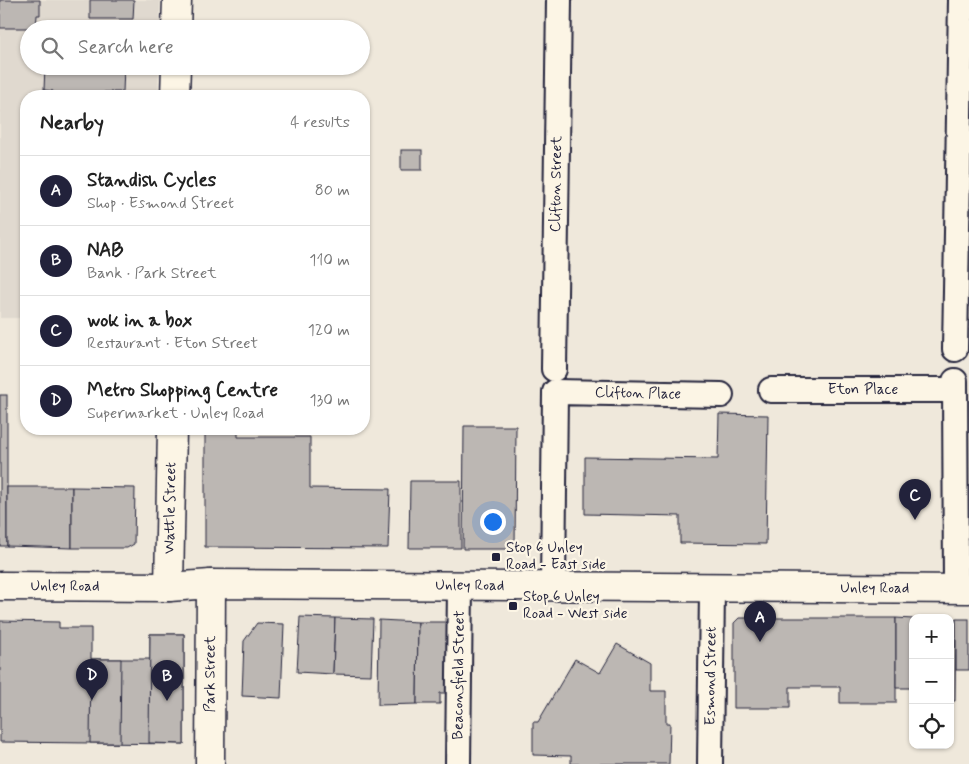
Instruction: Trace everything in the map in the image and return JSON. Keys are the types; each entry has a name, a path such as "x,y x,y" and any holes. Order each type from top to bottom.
{"main road":[{"path":"176,20 177,0"},
{"path":"175,90 176,75"},
{"name":"Wattle Street","path":"169,587 172,435"},
{"name":"Unley Road","path":"0,586 169,587 211,584 963,589"},
{"name":"Park Street","path":"210,764 211,584"}],"street":[{"name":"Clifton Street","path":"554,369 559,0"},
{"path":"955,349 961,0"},
{"name":"Eton Place","path":"771,390 955,385 963,589"},
{"name":"Clifton Place","path":"553,587 555,392 720,394"},
{"name":"Beaconsfield Street","path":"458,764 460,586"},
{"name":"Esmond Street","path":"710,764 712,588"}],"shaded area":[{"path":"0,0 160,0 160,20 20,20 20,75 159,75 158,90 20,90 20,318 0,318"}],"building":[{"path":"0,0 40,0 40,15 37,15 37,20 20,20 20,28 0,28"},
{"path":"90,0 134,0 133,19 90,19"},
{"path":"45,75 124,75 123,90 44,90"},
{"path":"401,150 422,150 422,170 401,170"},
{"path":"0,395 7,395 7,546 0,546"},
{"path":"719,414 768,415 766,544 680,543 680,516 585,514 585,457 718,459"},
{"path":"464,426 516,426 515,549 463,549"},
{"path":"205,435 310,437 310,488 390,489 388,548 205,547"},
{"path":"410,481 461,481 461,548 409,548"},
{"path":"7,487 72,487 72,548 7,546"},
{"path":"72,487 135,488 134,544 127,548 72,548"},
{"path":"300,617 335,618 333,674 297,672"},
{"path":"335,618 373,619 371,675 333,674"},
{"path":"739,618 896,618 896,703 840,703 840,687 790,687 790,708 734,708 734,623"},
{"path":"896,618 909,619 909,688 896,688"},
{"path":"954,619 956,619 955,701"},
{"path":"956,619 969,619 969,670 956,670"},
{"path":"379,620 418,622 417,704 378,705"},
{"path":"0,621 59,622 59,628 91,628 91,659 150,659 150,634 184,634 184,744 0,742"},
{"path":"418,622 453,622 452,693 440,693 440,704 417,704"},
{"path":"257,623 284,624 281,698 242,696 244,641"},
{"path":"150,634 184,634 184,744 149,743"},
{"path":"617,644 650,663 650,691 666,691 666,723 670,723 669,764 571,764 571,756 533,755 533,722 538,722 575,659 600,673"},
{"path":"91,659 121,659 120,743 90,743"}],"place":[{"name":"wok in a box","path":"915,520"},
{"name":"Stop 6 Unley Road - East side","path":"496,557"},
{"name":"Stop 6 Unley Road - West side","path":"513,606"},
{"name":"Standish Cycles","path":"760,642"},
{"name":"Metro Shopping Centre","path":"92,700"},
{"name":"NAB","path":"167,701"}]}
